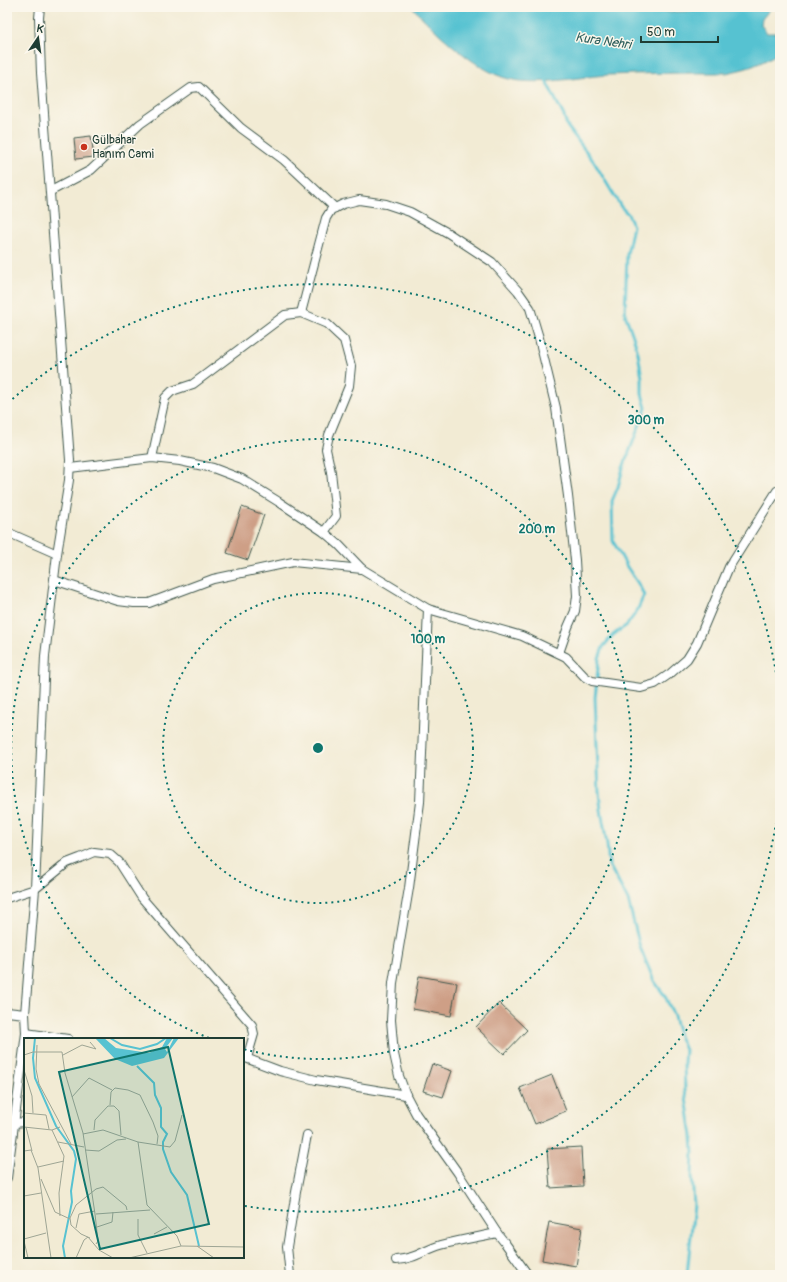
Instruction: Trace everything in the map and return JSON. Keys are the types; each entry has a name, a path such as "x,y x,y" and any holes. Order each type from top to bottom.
{"street":[{"path":"25,1038 24,1014 35,889 45,656 57,554 70,468 51,191 41,74 38,18 40,7"},
{"path":"51,191 91,170 140,124 191,88 199,87 241,128 284,160 336,208"},
{"path":"301,312 326,218 331,210 343,204 359,200 386,204 410,212 448,233 492,262 518,291 530,308 540,338 556,408 575,560 577,596 575,611 559,653"},
{"path":"152,458 165,398 172,391 193,384 285,315 301,312 327,324 344,340 351,366 349,386 329,435 326,449 331,472 336,516 324,532"},
{"path":"70,468 152,458 180,461 213,468 242,479 324,532 339,544 362,568 428,609 522,636 566,657 585,677 592,681 641,688 655,684 671,673 686,659 697,643 728,568 777,491"},
{"path":"7,532 57,554"},
{"path":"54,580 118,601 134,604 149,603 213,579 293,562 362,568"},
{"path":"428,609 420,802 409,888 393,983 392,1033 394,1054 399,1076 406,1095 416,1114 458,1173 497,1233 506,1243 528,1275"},
{"path":"7,898 35,889 67,863 94,852 110,854 118,862 142,898 252,1025 254,1034 245,1058 280,1071 406,1095"},
{"path":"7,1012 24,1014"},
{"path":"26,1033 61,1038"},
{"path":"7,1178 24,1048"},
{"path":"14,1123 24,1122"},
{"path":"290,1275 287,1247 307,1135"},
{"path":"396,1260 406,1260 440,1246 497,1233"}],"water":[{"name":"Kura Nehri","path":"412,7 635,7 646,10 669,12 691,11 708,7 772,7 762,19 761,25 767,33 780,33 780,52 754,66 726,73 623,74 537,82 523,81 497,75 474,62 441,36"}],"building":[{"name":"Gülbahar Hanım Cami","path":"91,136 94,157 76,159 74,138"},
{"path":"242,507 264,515 248,560 227,553"},
{"path":"419,976 457,983 451,1016 413,1009"},
{"path":"499,1003 527,1030 504,1054 476,1027"},
{"path":"432,1064 452,1071 443,1097 423,1091"},
{"path":"552,1075 566,1111 535,1124 520,1088"},
{"path":"581,1147 583,1186 550,1188 547,1149"},
{"path":"549,1222 582,1228 576,1266 542,1260"}],"waterway":[{"path":"546,78 546,81 564,116 567,126 594,162 621,207 628,214 633,226 627,254 625,314 638,353 642,378 642,394 646,408 612,501 613,541 644,595 637,611 627,625 613,635 603,647 599,658 595,698 599,792 609,865 628,900 640,947 654,981 665,996 674,1016 679,1036 685,1050 685,1091 692,1136 694,1205 687,1275"}],"place":[{"name":"Gülbahar Hanım Cami","path":"84,147"}]}
